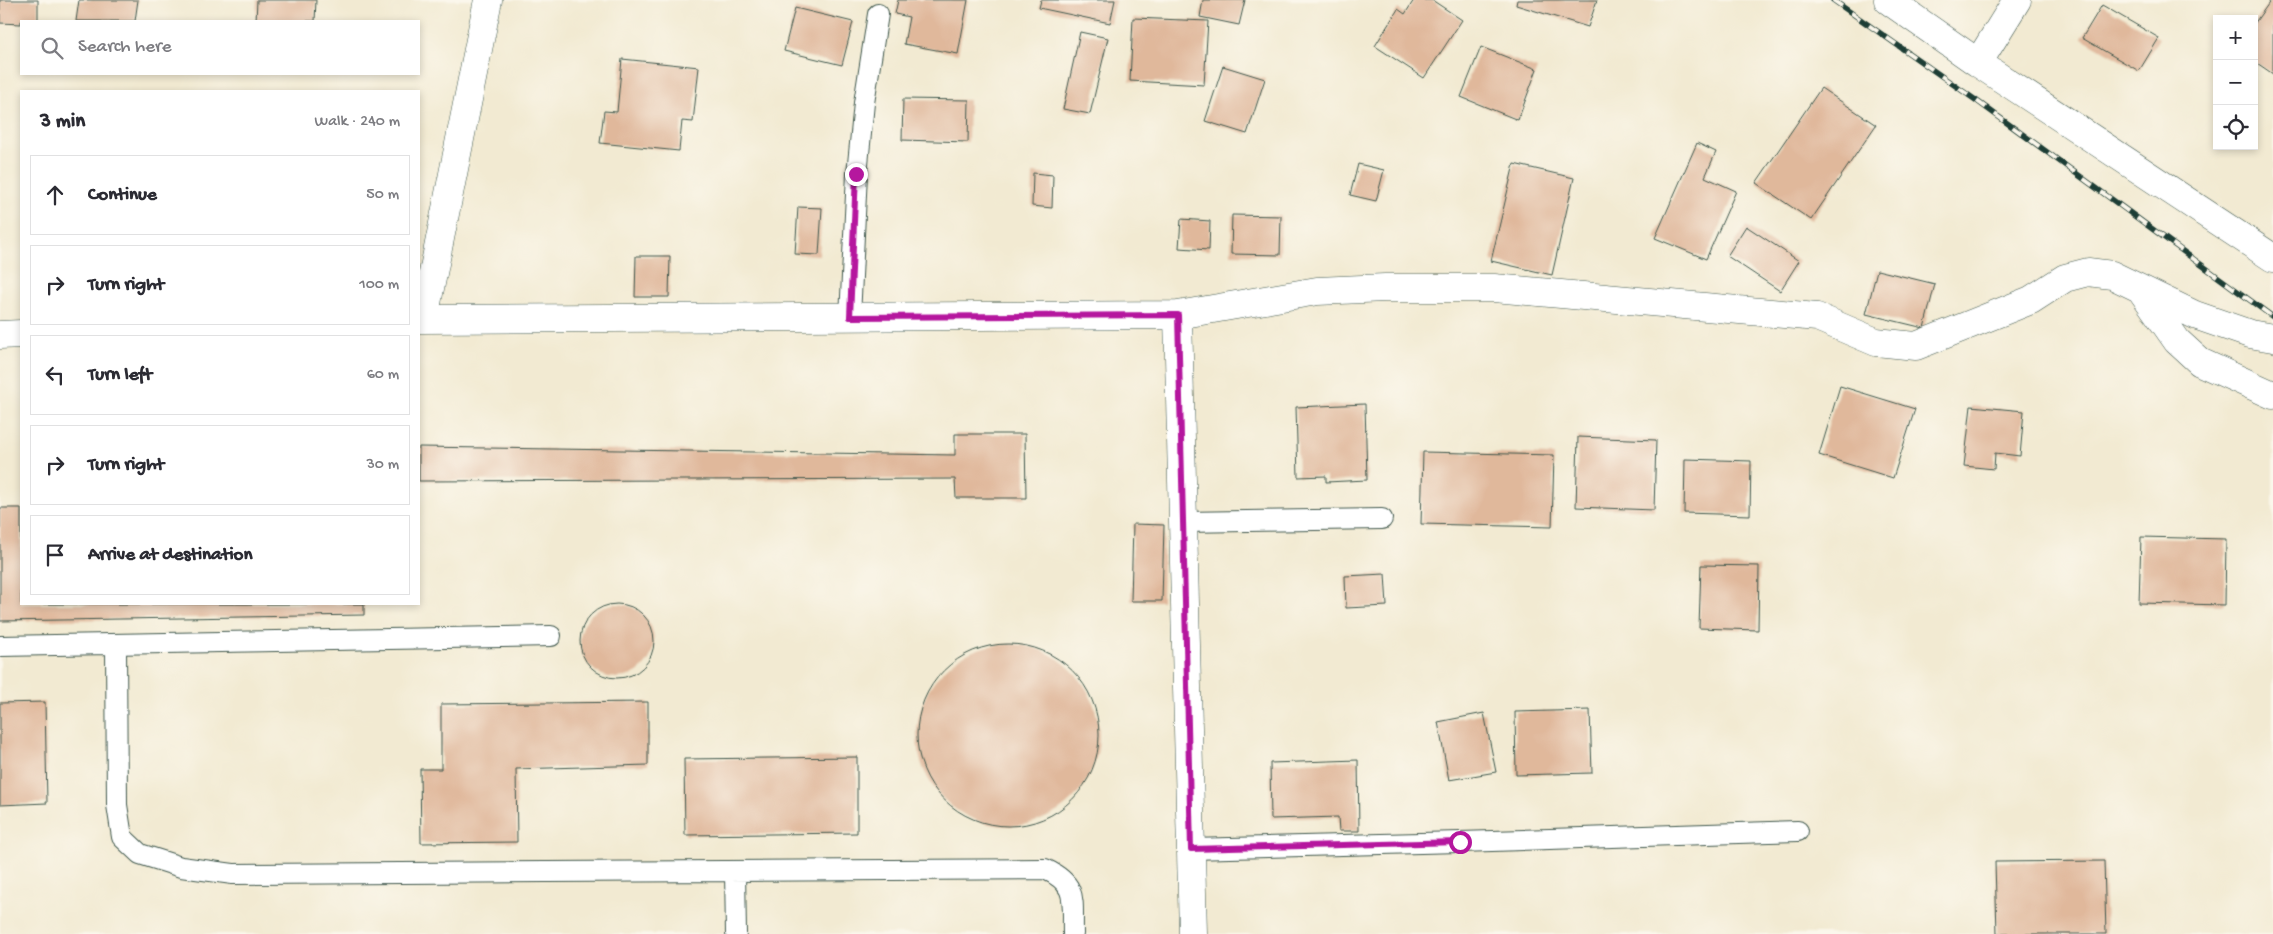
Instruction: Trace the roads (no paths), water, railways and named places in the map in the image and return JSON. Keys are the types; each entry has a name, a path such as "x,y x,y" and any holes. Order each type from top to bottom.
{"street":[{"path":"488,0 421,318 1178,315 1317,291 1385,288 1494,288 1817,317 1876,342 1916,346 2031,300 2065,278 2088,272 2112,275 2195,315 2250,334 2273,338"},
{"path":"1888,0 1978,63 2273,258"},
{"path":"1978,63 2017,0"},
{"path":"2140,288 2178,341 2200,362 2273,395"},
{"path":"1178,315 1193,934"},
{"path":"0,335 20,334"}],"lane":[{"path":"850,317 856,174 864,103 878,14"},
{"path":"1183,522 1382,519"},
{"path":"0,646 551,636"},
{"path":"116,644 117,805 122,837 140,854 181,866 233,874 1045,869 1062,877 1071,891 1074,934"},
{"path":"1191,849 1798,831"},
{"path":"735,871 736,934"}],"railway":[{"path":"1833,0 1977,101 2273,317"}]}
